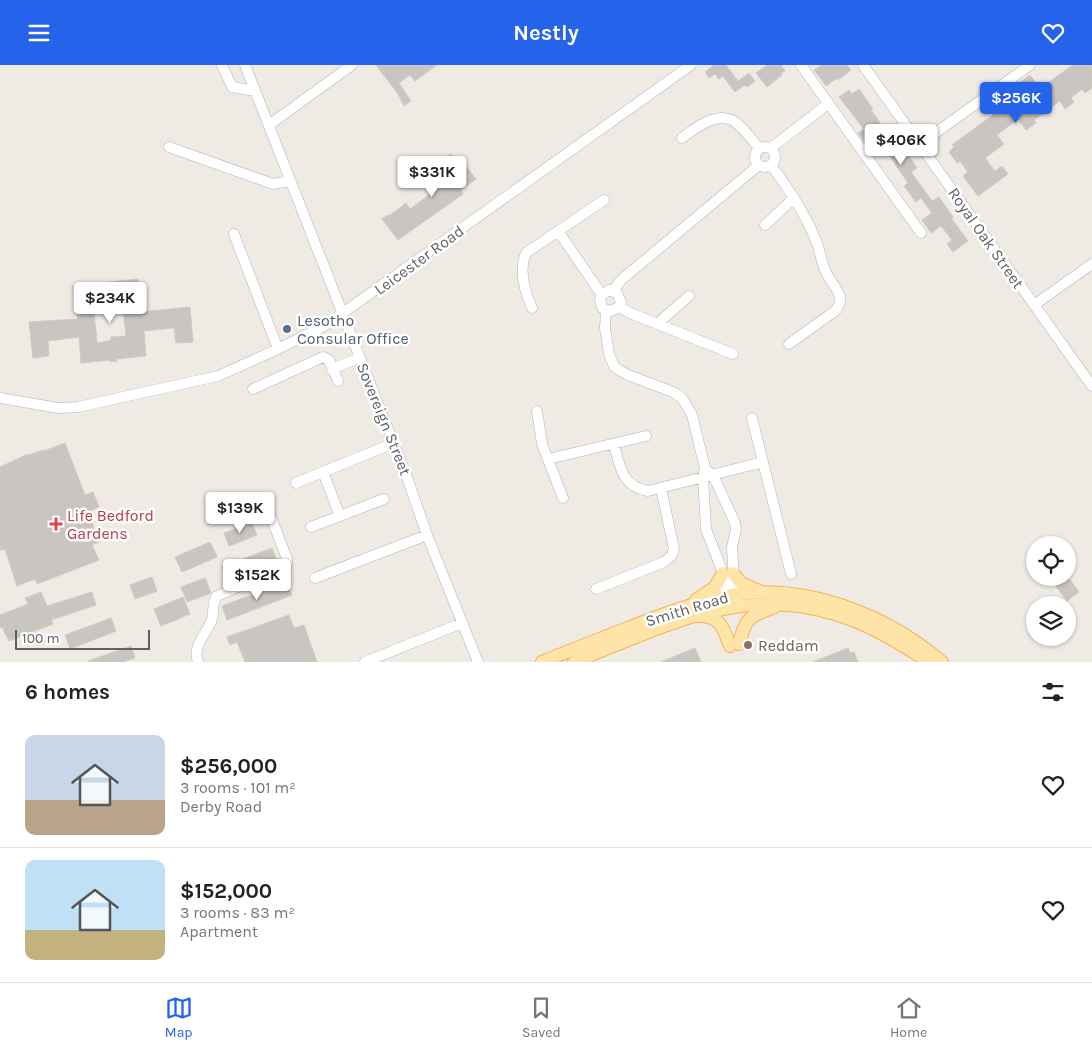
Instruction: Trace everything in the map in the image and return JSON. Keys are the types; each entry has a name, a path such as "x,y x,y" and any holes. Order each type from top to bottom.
{"main road":[{"path":"683,607 715,587 728,573 745,585 762,593"},
{"name":"Smith Road","path":"574,662 731,601 762,593 805,596 836,604 928,662"},
{"name":"Smith Road","path":"542,662 683,607 731,601 782,604 854,615 891,628 923,646 942,662"},
{"path":"693,616 706,616 718,621 734,645 749,619 782,604"}],"street":[{"path":"222,65 232,87 255,91"},
{"name":"Sovereign Street","path":"245,65 478,662"},
{"path":"269,125 352,65"},
{"name":"Leicester Road","path":"0,398 58,408 78,407 218,376 278,349 342,315 691,65"},
{"path":"801,65 921,233"},
{"name":"Royal Oak Street","path":"863,65 1092,386"},
{"path":"920,144 1030,65"},
{"path":"771,148 828,104"},
{"path":"682,138 714,119 726,118 739,125 759,148"},
{"path":"763,146 771,148 775,154 774,162 765,167 758,165 755,156 759,148 763,146"},
{"path":"169,147 272,185 290,181"},
{"path":"613,291 621,280 758,165"},
{"path":"771,165 794,198 816,240 825,269 839,293 841,302 836,311 789,344"},
{"path":"765,225 794,198"},
{"path":"532,308 525,291 524,258 531,249 604,200"},
{"path":"558,231 602,295"},
{"path":"234,234 278,349"},
{"path":"1034,305 1092,264"},
{"path":"619,307 620,297 613,291 609,290 602,295 600,304 606,311 606,328 611,361 619,370 673,392 682,398 692,415 707,474 735,523 728,573 731,601"},
{"path":"656,324 689,296"},
{"path":"606,311 616,310 619,307"},
{"path":"619,307 656,324 733,354"},
{"path":"332,369 360,357"},
{"path":"253,389 320,358 327,358 338,381"},
{"path":"537,411 540,437 563,498"},
{"path":"752,418 791,574"},
{"path":"548,459 646,436"},
{"path":"296,483 394,443"},
{"path":"614,444 621,469 632,485 638,489 648,491 661,489 707,474 763,463"},
{"path":"323,472 340,516"},
{"path":"707,474 705,523 714,550 728,573"},
{"path":"596,589 664,563 672,555 674,544 661,489"},
{"path":"311,527 384,499"},
{"path":"197,660 200,638 210,622 214,600 217,595 283,568 287,564 271,517"},
{"path":"315,578 427,535"},
{"path":"714,550 732,547"},
{"path":"365,662 462,623"}],"building":[{"path":"376,65 437,65 415,81 410,75 399,83 411,101 404,106 398,94"},
{"path":"714,65 726,65 738,81 749,73 755,81 735,92 723,76 719,79 715,74 709,78 705,72"},
{"path":"767,65 781,65 785,71 767,87 756,73"},
{"path":"821,65 847,65 851,70 826,86 814,70"},
{"path":"1073,65 1092,65 1092,88 1085,93 1082,89 1071,98 1074,102 1065,109 1060,101 1034,120 1036,123 1026,130 1018,119 997,135 1004,144 985,158 995,171 1002,166 1008,174 978,196 963,176 968,172 960,161 957,163 949,152 954,147 952,145 1005,106 1009,112 1028,97 1019,83 1030,75 1040,88"},
{"path":"859,89 888,134 892,131 917,168 911,172 932,201 939,197 953,217 951,218 968,241 953,252 947,244 952,240 941,226 931,233 922,220 932,213 921,198 916,202 904,186 908,183 885,149 875,156 858,133 864,129 839,97 849,90 852,94"},
{"path":"451,154 461,168 465,165 476,179 461,190 463,194 398,240 382,219 406,203 410,209 438,188 431,179 440,173 438,170 441,168 437,164"},
{"path":"138,279 141,312 190,307 193,342 176,343 174,328 144,331 146,356 117,359 117,361 110,362 110,360 81,363 79,337 48,341 49,356 33,358 29,322 78,319 73,286","holes":["122,298 126,336 111,337 111,340 97,343 93,301"]},
{"path":"65,443 85,495 93,492 99,507 88,512 96,533 108,529 111,537 92,545 99,560 37,584 35,579 17,586 5,549 0,550 0,467 28,454 44,451"},
{"path":"252,523 257,535 229,546 224,533"},
{"path":"210,542 217,557 182,572 175,557"},
{"path":"272,548 277,561 227,581 222,567"},
{"path":"152,577 157,591 135,599 130,585"},
{"path":"205,578 211,593 187,602 181,587"},
{"path":"286,582 292,595 227,620 222,606"},
{"path":"1056,586 1075,586 1079,592 1074,596 1063,596"},
{"path":"41,592 47,606 92,592 96,605 51,620 53,624 9,641 2,627 0,628 0,615 28,604 25,598"},
{"path":"183,597 190,614 161,626 154,609"},
{"path":"289,615 294,628 304,625 317,662 245,662 237,642 230,645 227,637"},
{"path":"111,618 116,631 70,649 65,635"},
{"path":"131,646 135,658 123,662 88,662 88,661"},
{"path":"695,648 701,662 661,662"},
{"path":"848,648 850,653 854,652 858,662 813,662"}],"place":[{"name":"Lesotho Consular Office","path":"287,329"},
{"name":"Life Bedford Gardens","path":"56,524"},
{"name":"Reddam","path":"748,645"}]}
